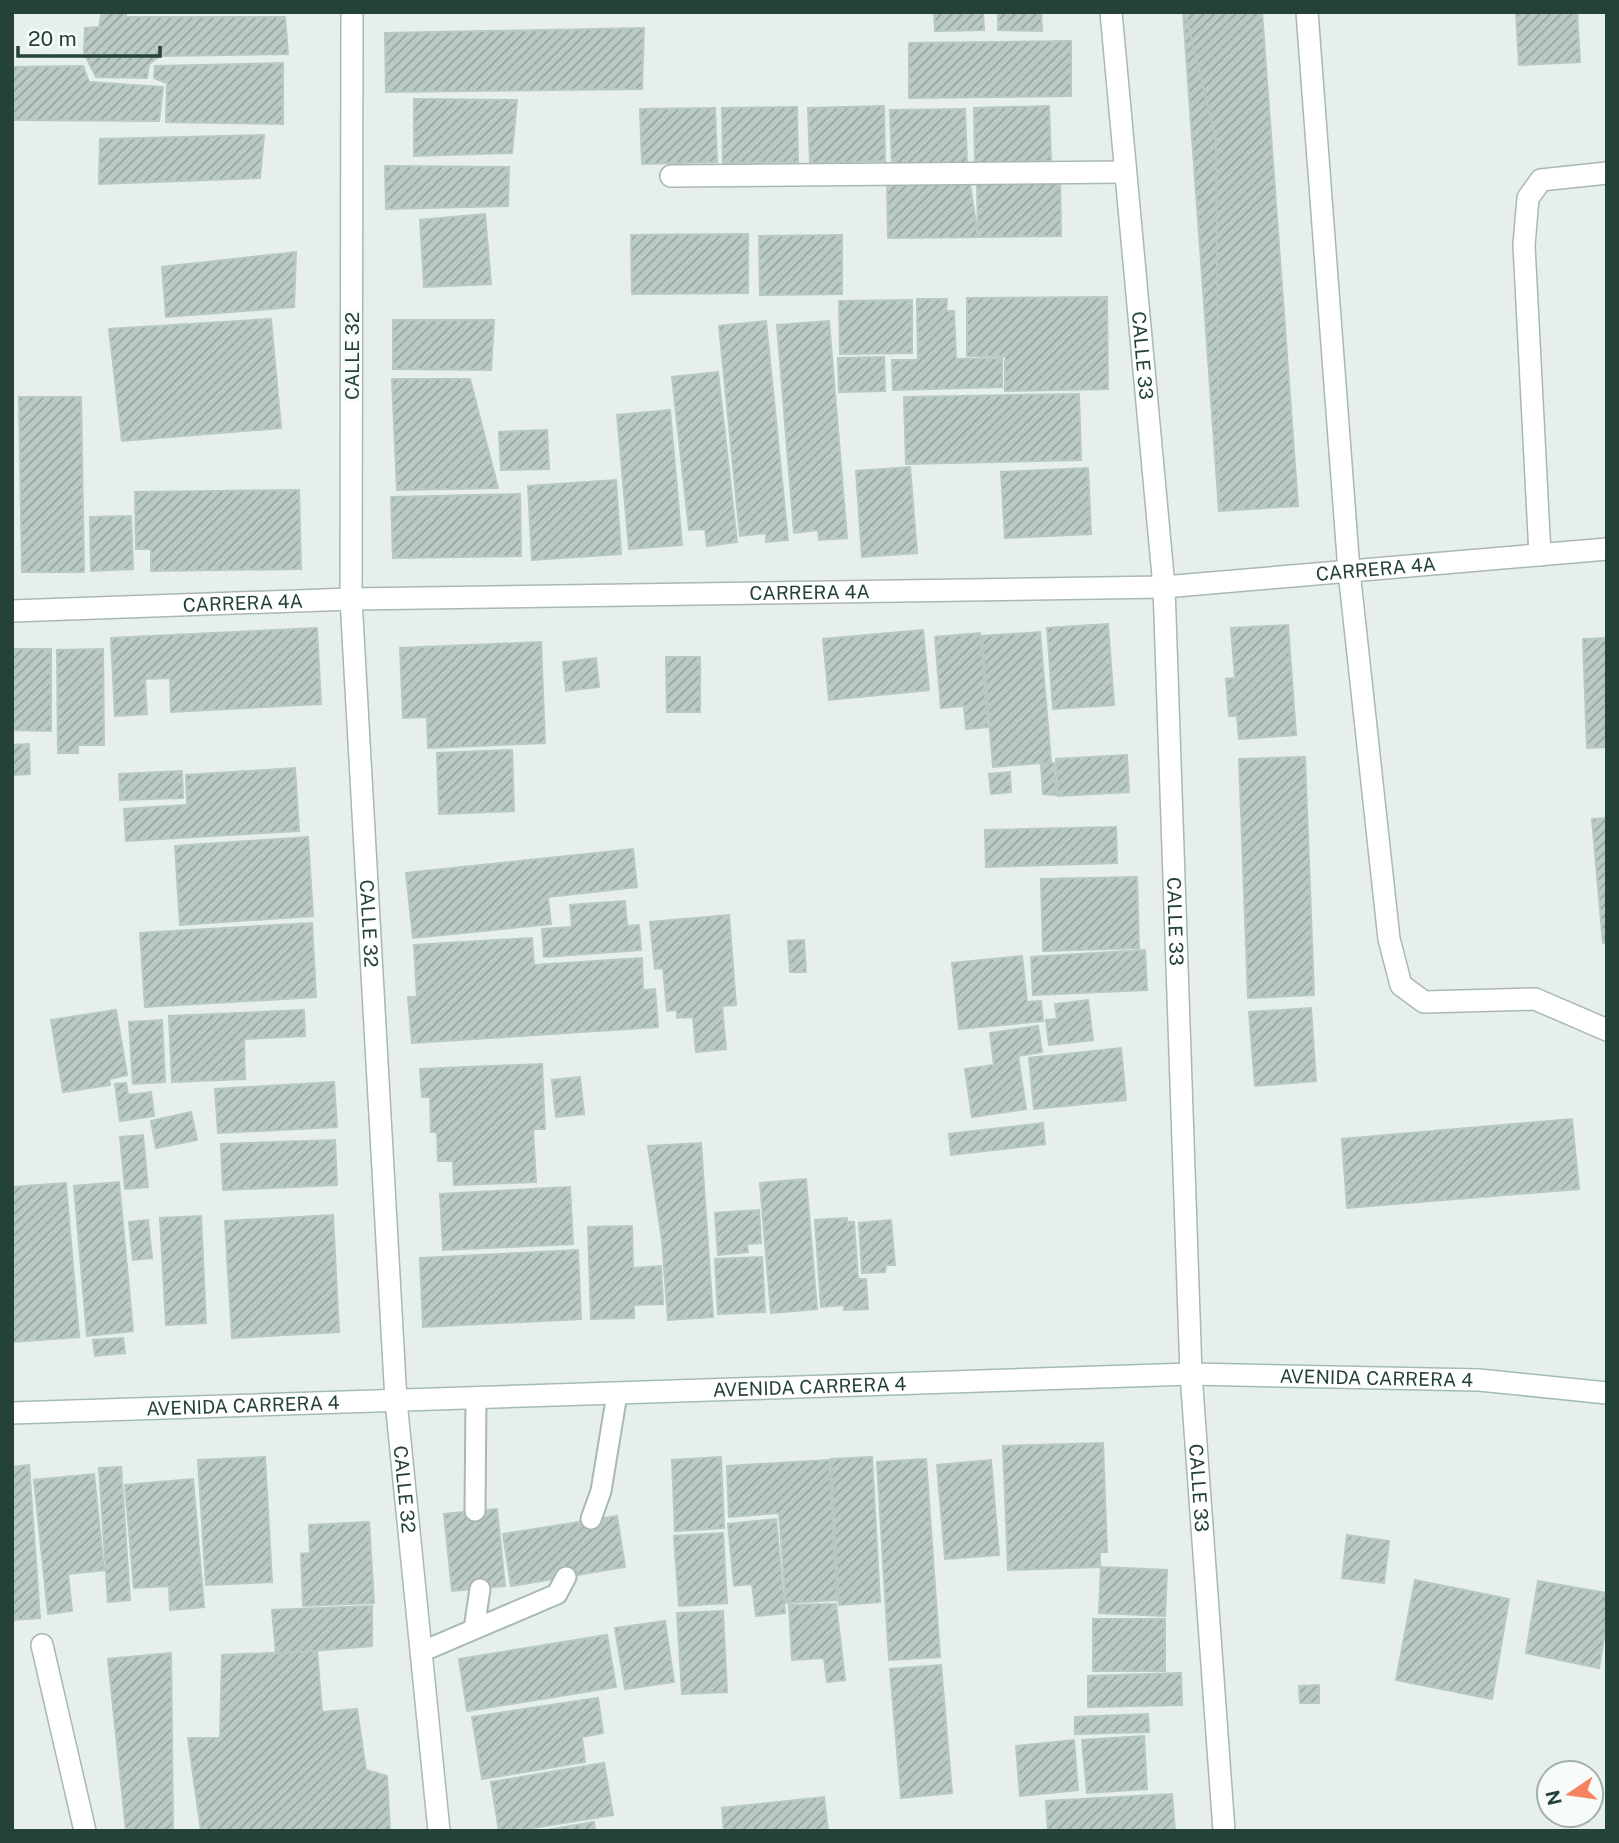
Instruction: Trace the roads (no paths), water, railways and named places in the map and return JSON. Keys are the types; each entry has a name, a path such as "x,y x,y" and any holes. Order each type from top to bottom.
{"street":[{"name":"CALLE 32","path":"352,12 351,599 396,1401 439,1831"},
{"name":"CALLE 33","path":"1111,12 1164,587 1191,1374 1224,1831"},
{"path":"1307,12 1349,571 1389,939 1401,985 1424,1002 1535,999 1607,1030"},
{"path":"671,176 1125,172"},
{"path":"1540,555 1524,245 1528,198 1541,180 1607,173"},
{"name":"CARRERA 4A","path":"12,611 351,599 1164,587 1607,549"},
{"name":"AVENIDA CARRERA 4","path":"12,1413 1191,1374 1479,1380 1607,1393"},
{"path":"43,1645 85,1831"}],"lane":[{"path":"591,1519 601,1491 617,1394"},
{"path":"475,1511 476,1398"},
{"path":"421,1652 557,1594 566,1577"},
{"path":"474,1629 480,1589"}]}
